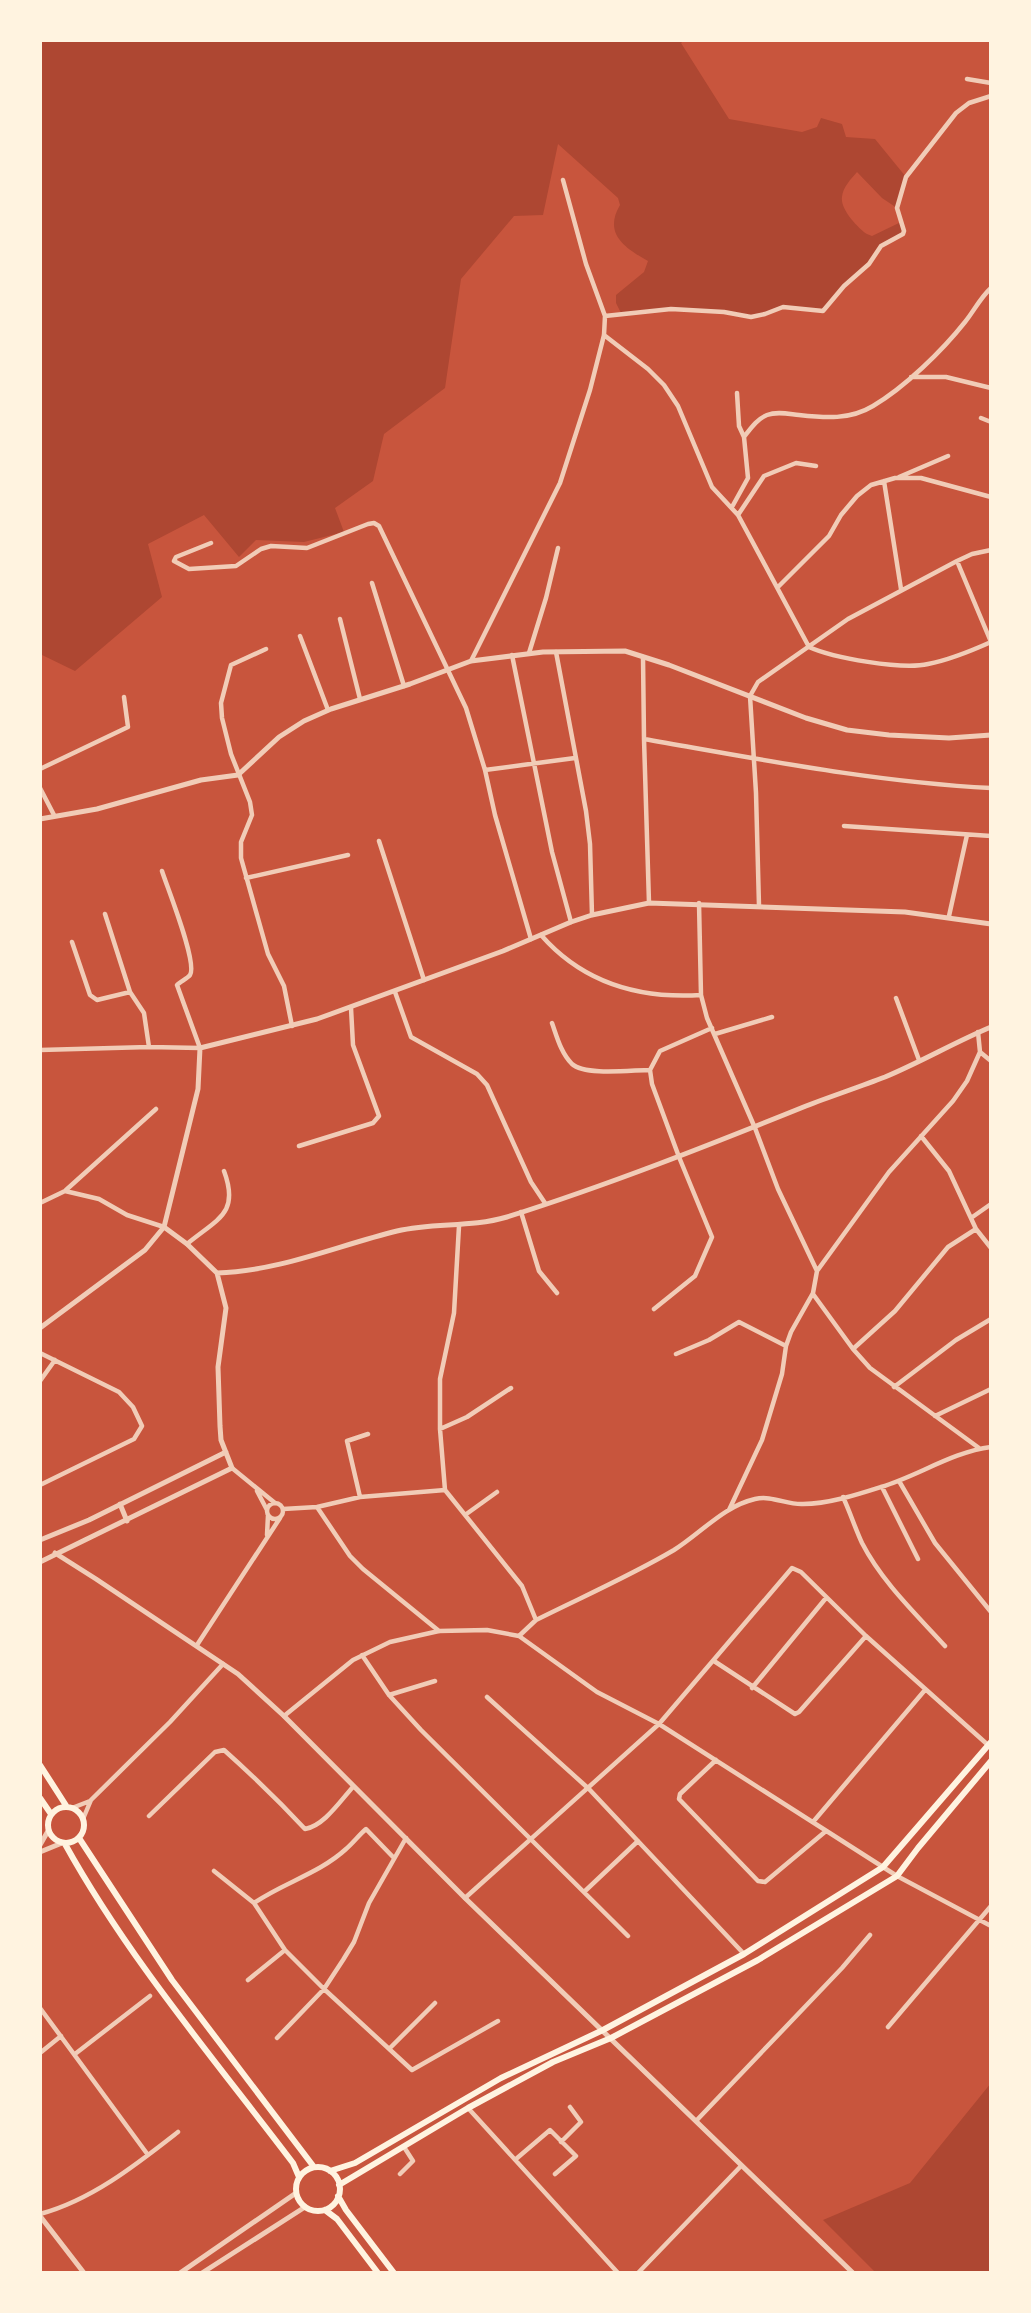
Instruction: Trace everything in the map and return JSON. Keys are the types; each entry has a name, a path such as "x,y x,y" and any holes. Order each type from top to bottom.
{"main road":[{"path":"299,2177 314,2167 330,2171 355,2163 501,2078 603,2030 744,1954 883,1867 989,1743"},
{"path":"339,2185 468,2108 553,2062 611,2038 758,1959 897,1876 991,1761"},
{"path":"40,1765 69,1808 83,1819 84,1829 79,1838 63,1844"},
{"path":"40,1798 51,1814"},
{"path":"69,1808 58,1809 51,1814 48,1831 56,1841 63,1844 160,1989 293,2163 299,2177 296,2193 305,2207 315,2211 325,2210 333,2205 338,2196 339,2185 330,2171"},
{"path":"79,1838 172,1980 314,2167"},
{"path":"338,2196 394,2273"},
{"path":"325,2210 337,2219 378,2273"}],"street":[{"path":"967,79 991,83"},
{"path":"606,316 671,309 724,312 751,317 783,307 823,310 844,286 869,264 882,245 903,233 898,200 906,177 914,165 956,113 969,103 991,96"},
{"path":"471,661 560,484 590,390 604,335 606,316 586,264 564,180"},
{"path":"744,437 764,416 775,413 823,418 854,415 873,406 910,377 957,332 991,288"},
{"path":"604,335 648,369 664,385 678,406 712,488 738,515 809,647 855,658 898,665 917,665 991,642 957,561"},
{"path":"910,377 946,377 991,388"},
{"path":"732,507 748,478 744,437 739,426 737,393"},
{"path":"981,418 991,422"},
{"path":"778,587 829,536 841,515 857,496 871,485 948,456"},
{"path":"738,515 764,476 796,463 816,466"},
{"path":"895,478 920,478 991,497"},
{"path":"884,481 901,589"},
{"path":"211,544 180,555 174,561 189,569 236,566 261,549 271,546 307,548 376,523 466,708 531,939"},
{"path":"529,653 558,548"},
{"path":"759,906 750,695 758,682 848,619 901,589 972,554 991,551"},
{"path":"372,583 404,686"},
{"path":"340,619 360,699"},
{"path":"300,636 328,710"},
{"path":"266,649 231,665 221,703 222,718 252,815 241,842 241,858 268,954 284,986 292,1027"},
{"path":"40,819 97,808 201,780 238,775 279,737 328,710 471,661 529,653 625,651 750,695 806,718 847,730 949,738 991,735"},
{"path":"556,652 586,811 592,915"},
{"path":"512,655 552,852 571,922"},
{"path":"643,657 649,903"},
{"path":"40,769 128,727 124,697"},
{"path":"643,739 754,760 944,786 991,788"},
{"path":"485,770 575,758"},
{"path":"40,788 54,815"},
{"path":"844,826 991,836"},
{"path":"949,916 967,835"},
{"path":"379,841 424,979"},
{"path":"246,878 348,855"},
{"path":"40,1328 145,1250 164,1227 198,1089 200,1048 177,985 190,976 192,968 162,871"},
{"path":"40,1050 200,1048 292,1027 395,992 571,922 649,903 905,912 949,916 991,924"},
{"path":"699,903 701,995 778,1189 817,1270"},
{"path":"105,914 130,992 144,1013 149,1047"},
{"path":"541,935 579,967 627,990 679,996 701,995"},
{"path":"72,942 90,995 97,1000 130,992"},
{"path":"395,992 411,1037 477,1074 487,1085 531,1182 545,1203"},
{"path":"896,998 919,1060"},
{"path":"299,1146 373,1123 379,1116 354,1045 351,1008"},
{"path":"715,1034 772,1017"},
{"path":"552,1023 560,1047 572,1065 610,1071 650,1070"},
{"path":"217,1273 275,1266 424,1225 459,1226 482,1223 521,1212 755,1128 886,1076 991,1027"},
{"path":"654,1309 695,1276 712,1237 679,1157 652,1084 650,1070 660,1051 712,1028"},
{"path":"729,1510 762,1440 782,1374 786,1346 813,1293 817,1270 855,1217 967,1081 980,1052 978,1032"},
{"path":"980,1052 991,1061"},
{"path":"40,1203 65,1191 156,1109"},
{"path":"921,1136 949,1171 975,1229 991,1248"},
{"path":"187,1244 228,1210 231,1197 224,1171"},
{"path":"65,1191 99,1199 127,1215 164,1227 187,1244 217,1273 226,1308 218,1367 221,1440 232,1468 257,1490 283,1508 317,1507 360,1497 445,1490"},
{"path":"971,1218 991,1204"},
{"path":"521,1212 539,1271 557,1293"},
{"path":"459,1226 454,1313 440,1380 440,1430 445,1490 522,1586 536,1620"},
{"path":"853,1349 895,1311 948,1247 975,1229"},
{"path":"813,1293 870,1368 980,1448"},
{"path":"894,1387 956,1339 991,1320"},
{"path":"676,1354 709,1340 739,1322 786,1346"},
{"path":"40,1353 118,1392 133,1407 142,1426 134,1439 40,1485"},
{"path":"40,1381 55,1360"},
{"path":"440,1430 511,1388"},
{"path":"935,1416 991,1389"},
{"path":"360,1497 347,1441 368,1434"},
{"path":"519,1636 536,1620 675,1549 729,1510 755,1499 768,1498 800,1504 844,1497 929,1470 962,1453 991,1447"},
{"path":"40,1540 226,1452"},
{"path":"40,1562 232,1468"},
{"path":"899,1481 935,1543 991,1612"},
{"path":"882,1487 918,1559"},
{"path":"257,1490 273,1519 280,1518"},
{"path":"465,1515 497,1492"},
{"path":"844,1497 862,1543 879,1570 945,1646"},
{"path":"267,1536 268,1512 275,1503"},
{"path":"120,1504 127,1521"},
{"path":"317,1507 350,1556 439,1631"},
{"path":"197,1645 280,1518 283,1508"},
{"path":"55,1553 223,1663 284,1716 465,1898 853,2273"},
{"path":"465,1898 659,1724 792,1568 798,1569 925,1690 989,1743"},
{"path":"752,1688 826,1598"},
{"path":"284,1716 353,1660 390,1642 439,1631 486,1630 519,1636 597,1692 659,1724 897,1876 991,1926"},
{"path":"714,1661 791,1713 799,1712 866,1636"},
{"path":"362,1655 389,1695 421,1730 628,1936"},
{"path":"83,1819 91,1800 170,1722 223,1663"},
{"path":"389,1695 436,1681"},
{"path":"813,1822 925,1690"},
{"path":"487,1698 589,1789 744,1954"},
{"path":"149,1816 215,1752 224,1749 250,1776 265,1786 305,1829 322,1820 353,1787"},
{"path":"716,1760 680,1794 679,1799 758,1881 765,1882 826,1830"},
{"path":"69,1808 91,1800"},
{"path":"254,1903 335,1857 366,1829 393,1857"},
{"path":"40,1845 48,1831"},
{"path":"277,2038 324,1989 354,1942 369,1903 406,1838"},
{"path":"584,1892 638,1841"},
{"path":"40,1852 63,1844"},
{"path":"214,1871 254,1903 285,1950 412,2070 498,2021"},
{"path":"888,2027 991,1906"},
{"path":"696,2121 842,1968 870,1934"},
{"path":"248,1980 285,1950"},
{"path":"75,2054 150,1996"},
{"path":"389,2049 435,2003"},
{"path":"40,2008 148,2155"},
{"path":"40,2053 61,2036"},
{"path":"562,2142 581,2122 570,2107"},
{"path":"468,2108 618,2273"},
{"path":"516,2159 550,2130 576,2156 555,2174"},
{"path":"81,2272 40,2215 63,2208 123,2173 178,2132"},
{"path":"400,2174 414,2161 403,2146"},
{"path":"638,2273 741,2166"},
{"path":"180,2273 296,2193"},
{"path":"202,2273 305,2207"}],"shaded area":[{"path":"40,40 684,40 681,43 729,119 802,132 817,127 821,118 842,124 846,137 875,139 906,177 897,208 882,198 857,172 844,190 842,202 850,218 867,234 872,236 901,222 904,232 885,243 825,309 786,307 751,317 724,312 676,309 621,313 616,303 616,295 644,272 648,261 625,245 615,232 615,215 620,205 618,198 558,144 543,215 514,216 461,279 445,388 384,434 373,481 335,508 344,532 304,542 256,540 239,557 204,515 148,544 162,597 75,671 40,654"},
{"path":"991,2083 991,2273 876,2273 823,2220 910,2183"}]}
